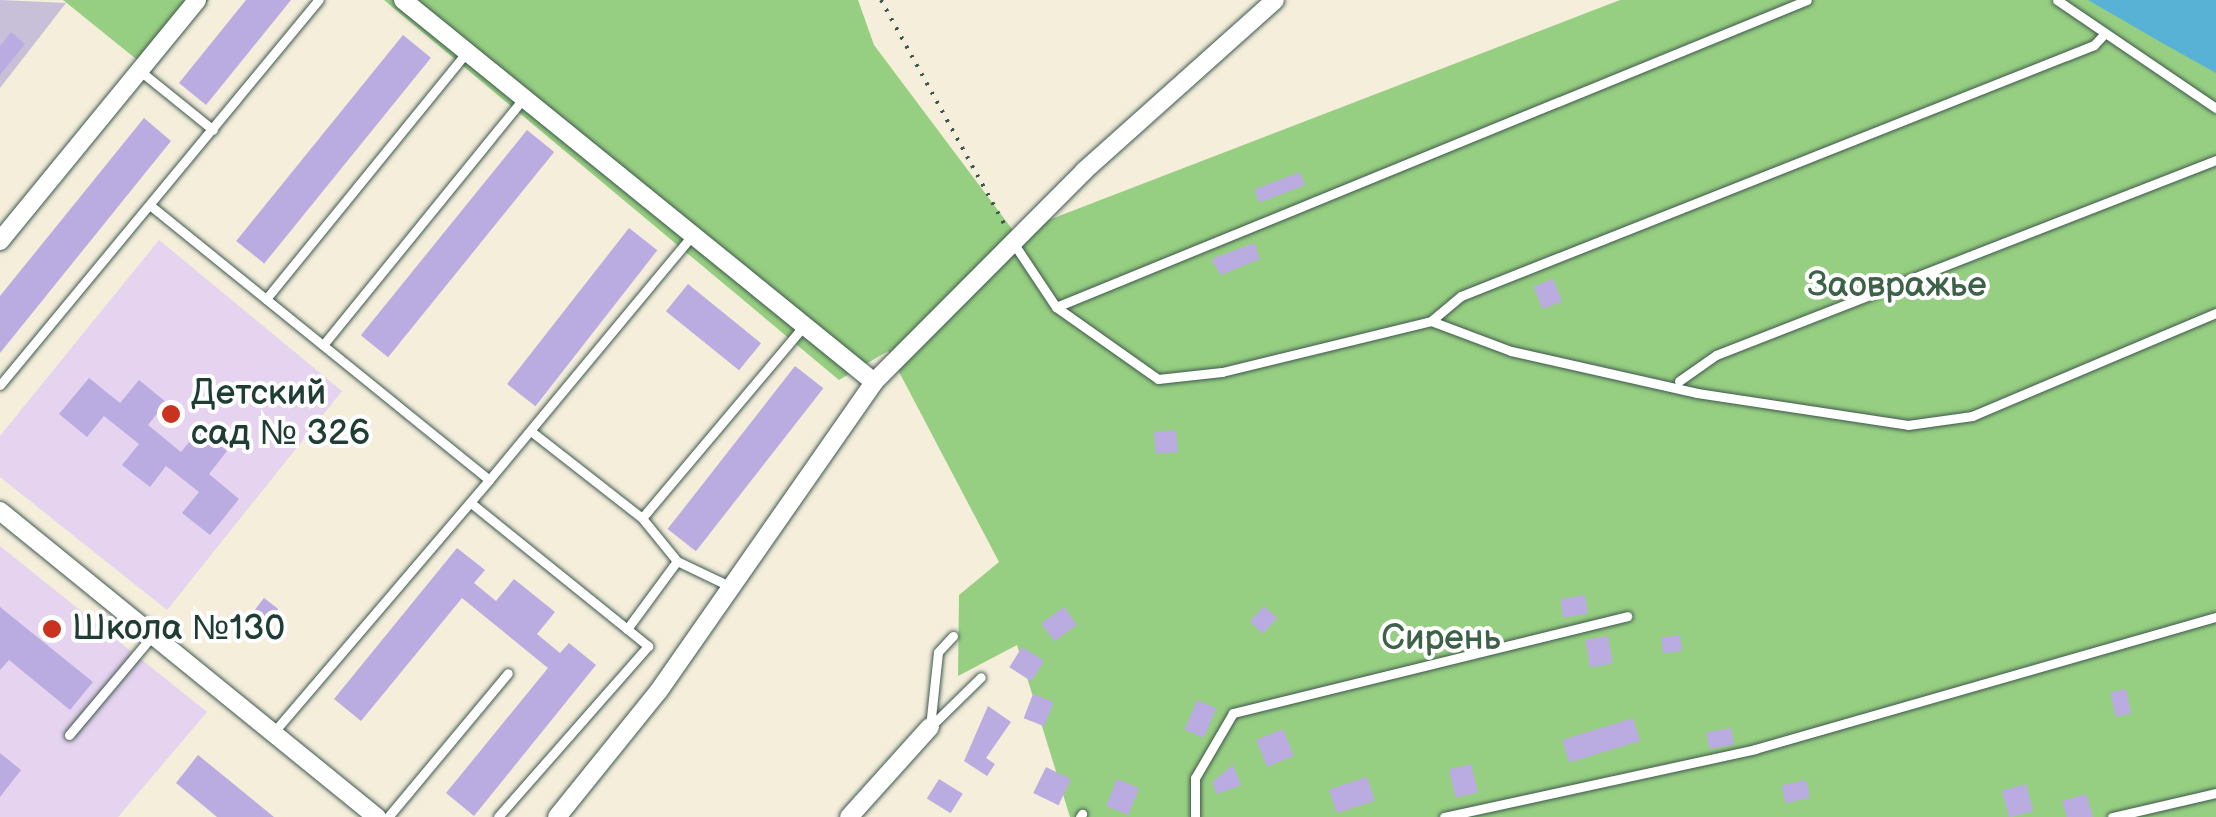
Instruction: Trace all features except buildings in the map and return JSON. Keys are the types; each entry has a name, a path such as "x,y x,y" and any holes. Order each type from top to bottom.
{"street":[{"path":"0,242 197,0"},
{"path":"403,0 874,382"},
{"path":"557,817 658,692 724,584 874,382 1014,244 1275,0"},
{"path":"0,510 377,817"},
{"path":"849,817 930,727"}],"lane":[{"path":"0,386 319,0"},
{"path":"1056,307 1808,0"},
{"path":"2056,0 2216,108"},
{"path":"1014,244 1056,307 1172,382 1432,321 1461,296 2094,45 2104,32"},
{"path":"266,299 467,52"},
{"path":"139,70 213,130"},
{"path":"323,345 524,98"},
{"path":"1679,382 1716,355 2216,160"},
{"path":"152,206 489,480"},
{"path":"273,732 532,432 693,234"},
{"path":"1432,321 1511,351 1679,382 1838,419 1956,418 2216,313"},
{"path":"642,518 803,327"},
{"path":"532,432 642,518 677,561 724,584"},
{"path":"471,503 648,646 498,817"},
{"path":"628,629 677,561"},
{"path":"1195,817 1195,778 1234,713 1627,616"},
{"path":"1444,817 1755,749 2216,617"},
{"path":"69,735 153,635"},
{"path":"930,727 938,652 953,636"},
{"path":"388,817 508,673"},
{"path":"930,727 981,677"},
{"path":"2112,817 2216,794"}],"path":[{"path":"881,0 1014,244"}],"shaded area":[{"path":"0,0 66,3 0,88"},
{"name":"Детский сад № 326","path":"159,240 342,391 167,610 0,477 0,436"},
{"name":"Школа №130","path":"0,546 207,712 118,817 0,817"}],"green space":[{"path":"63,0 209,0 151,71"},
{"path":"384,0 858,0 874,45 1015,233 1620,0 2216,0 2216,817 1070,817 1017,645 958,676 959,595 999,562 888,351 839,380"}],"water":[{"path":"2088,0 2216,0 2216,73 2164,44"}],"place":[{"name":"Детский сад № 326","path":"171,414"},
{"name":"Школа №130","path":"52,629"}],"park label":[{"name":"Заовражье","path":"1897,286"},
{"name":"Сирень","path":"1441,639"}]}
